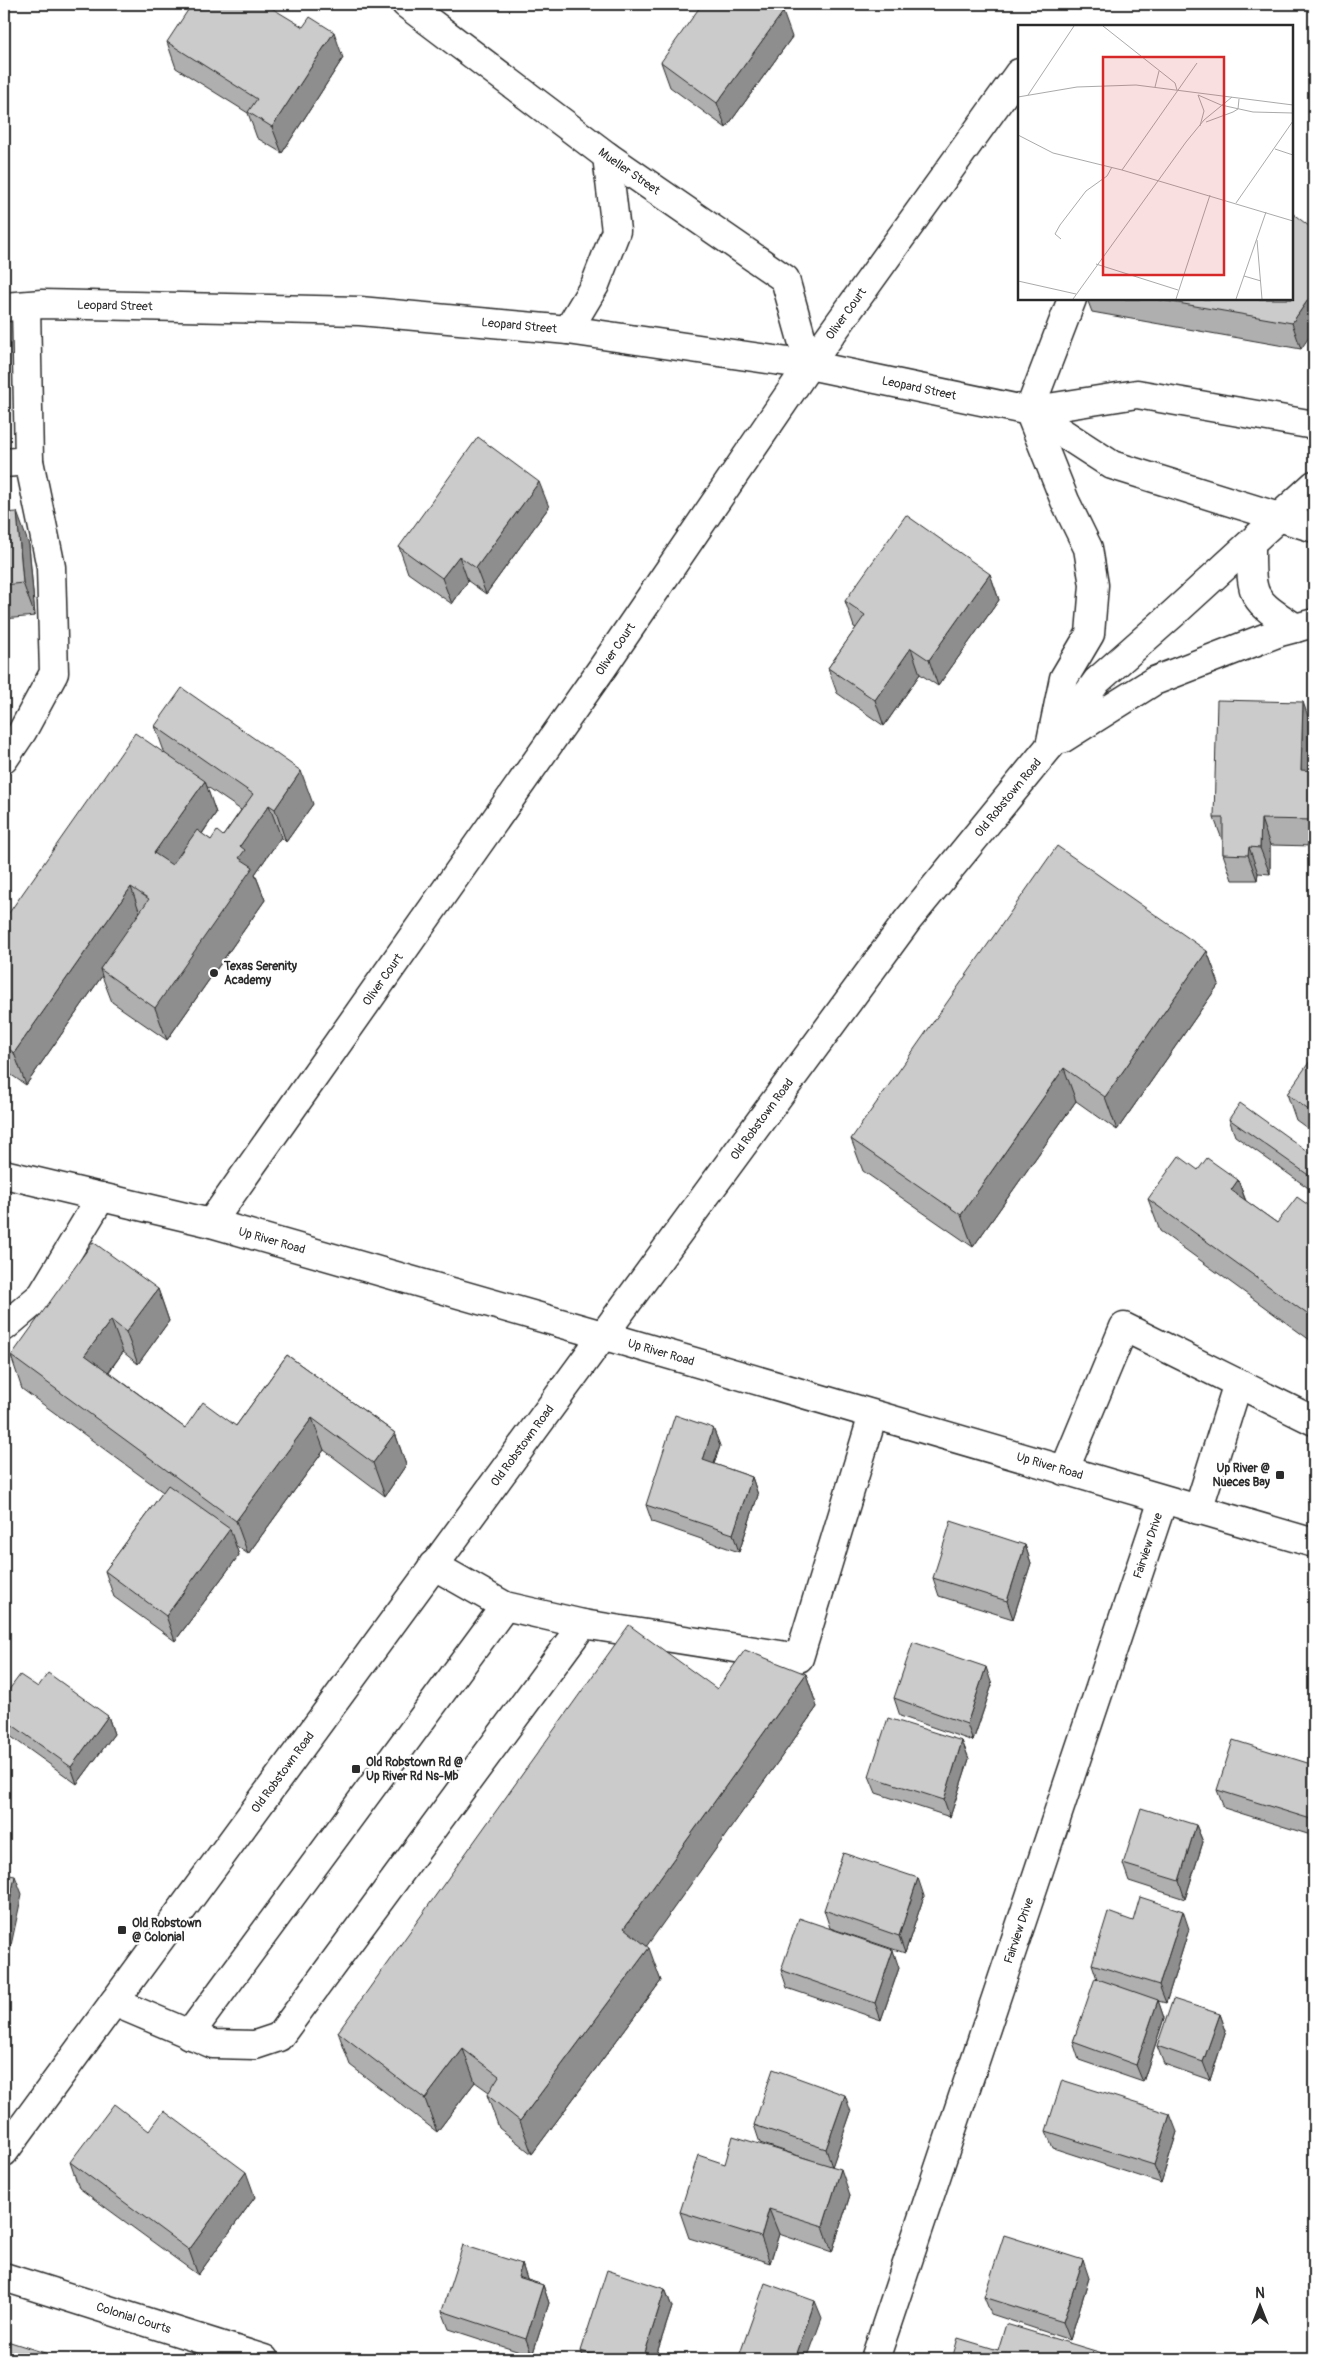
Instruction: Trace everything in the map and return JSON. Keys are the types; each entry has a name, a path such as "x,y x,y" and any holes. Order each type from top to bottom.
{"street":[{"name":"Mueller Street","path":"406,4 607,156 785,279 809,365"},
{"name":"Oliver Court","path":"211,1223 603,667 809,365 1018,74"},
{"path":"568,330 595,285 616,231 607,156"},
{"path":"1050,746 1064,678 1090,634 1094,585 1088,548 1065,501 1029,411 1072,300"},
{"path":"4,759 22,732 54,673 51,567 17,462 15,306"},
{"name":"Leopard Street","path":"15,306 360,311 568,330 809,365 1029,411 1137,394 1314,425"},
{"name":"Leopard Street","path":"1029,411 1112,465 1314,528"},
{"name":"Old Robstown Road","path":"4,2152 602,1334 907,921 1050,746 1097,680 1251,544 1314,485"},
{"path":"1251,544 1251,585 1264,608 1305,626"},
{"name":"Old Robstown Road","path":"1050,746 1154,681 1280,632 1305,626"},
{"name":"Up River Road","path":"4,1174 211,1223 602,1334 1314,1544"},
{"path":"4,1327 42,1295 101,1197"},
{"path":"1064,1471 1124,1327 1314,1421"},
{"path":"1198,1510 1238,1384"},
{"path":"433,1565 505,1606 583,1624 799,1658 873,1414"},
{"name":"Fairview Drive","path":"875,2359 1163,1500"},
{"path":"189,2035 505,1606"},
{"path":"114,2002 213,2044 255,2045 279,2037 583,1624"},
{"name":"Colonial Courts","path":"4,2276 264,2359"}],"building":[{"path":"192,4 265,4 303,27 310,17 334,32 272,127 248,112 257,99 167,42"},
{"path":"702,4 772,4 783,12 717,103 661,62"},
{"path":"1293,214 1314,230 1314,291 1292,323 1161,300 1293,300"},
{"path":"478,437 539,482 476,568 459,556 442,578 399,547"},
{"path":"17,512 23,583 4,585 4,513"},
{"path":"906,515 990,574 929,660 911,648 875,700 828,668 865,615 845,601"},
{"path":"182,688 301,771 275,809 269,805 240,846 245,850 239,858 253,867 155,1008 100,969 149,899 131,887 14,1053 4,1045 4,920 135,733 205,781 154,853 172,865 197,830 211,840 217,831 223,836 253,794 155,726"},
{"path":"1217,700 1303,702 1301,770 1314,771 1314,820 1261,819 1260,848 1249,847 1248,855 1223,854 1223,818 1214,818"},
{"path":"1057,846 1207,951 1105,1097 1064,1068 961,1215 851,1139"},
{"path":"1312,1058 1314,1060 1314,1114 1287,1094"},
{"path":"1240,1103 1314,1156 1314,1179 1229,1119"},
{"path":"1179,1156 1198,1170 1207,1158 1238,1180 1231,1190 1277,1223 1297,1197 1314,1209 1314,1319 1148,1199"},
{"path":"93,1242 158,1289 126,1332 111,1320 85,1355 185,1428 203,1402 236,1426 287,1355 395,1433 373,1463 312,1418 236,1521 11,1356"},
{"path":"675,1415 713,1428 703,1460 752,1477 733,1534 646,1505"},
{"path":"168,1485 230,1529 166,1616 105,1571"},
{"path":"951,1521 1025,1545 1007,1601 933,1578"},
{"path":"629,1625 717,1689 745,1650 806,1674 624,1928 649,1948 520,2121 487,2095 499,2076 463,2049 425,2099 338,2032"},
{"path":"913,1642 986,1667 967,1724 894,1698"},
{"path":"48,1673 108,1716 71,1767 4,1719 4,1710 11,1700 5,1695 20,1675 38,1687"},
{"path":"888,1718 962,1741 944,1800 869,1776"},
{"path":"1233,1740 1314,1765 1314,1820 1217,1790"},
{"path":"1141,1808 1196,1825 1179,1881 1123,1864"},
{"path":"843,1853 918,1878 899,1936 824,1910"},
{"path":"4,1874 15,1876 4,1931"},
{"path":"1140,1897 1183,1911 1159,1985 1092,1964 1108,1912 1133,1921"},
{"path":"799,1918 893,1950 875,2003 781,1970"},
{"path":"1095,1978 1158,2000 1136,2065 1073,2042"},
{"path":"1173,1999 1220,2014 1203,2062 1157,2046"},
{"path":"773,2069 845,2095 826,2149 754,2125"},
{"path":"1062,2080 1170,2114 1154,2165 1046,2131"},
{"path":"114,2104 149,2131 164,2111 246,2172 189,2250 70,2162"},
{"path":"733,2136 841,2169 823,2226 769,2209 761,2237 680,2212 698,2155 725,2164"},
{"path":"1004,2235 1083,2260 1063,2322 984,2297"},
{"path":"463,2245 522,2264 518,2277 543,2285 526,2339 442,2311"},
{"path":"607,2270 665,2289 643,2359 607,2359 581,2351"},
{"path":"765,2283 815,2301 795,2359 738,2359"},
{"path":"1006,2324 1122,2359 952,2359 958,2338 998,2350"},
{"path":"4,2340 64,2359 4,2359"}],"place":[{"name":"Texas Serenity Academy","path":"214,973"},
{"name":"Up River @ Nueces Bay","path":"1280,1475"},
{"name":"Old Robstown Rd @ Up River Rd Ns-Mb","path":"356,1769"},
{"name":"Old Robstown @ Colonial","path":"122,1930"}]}
